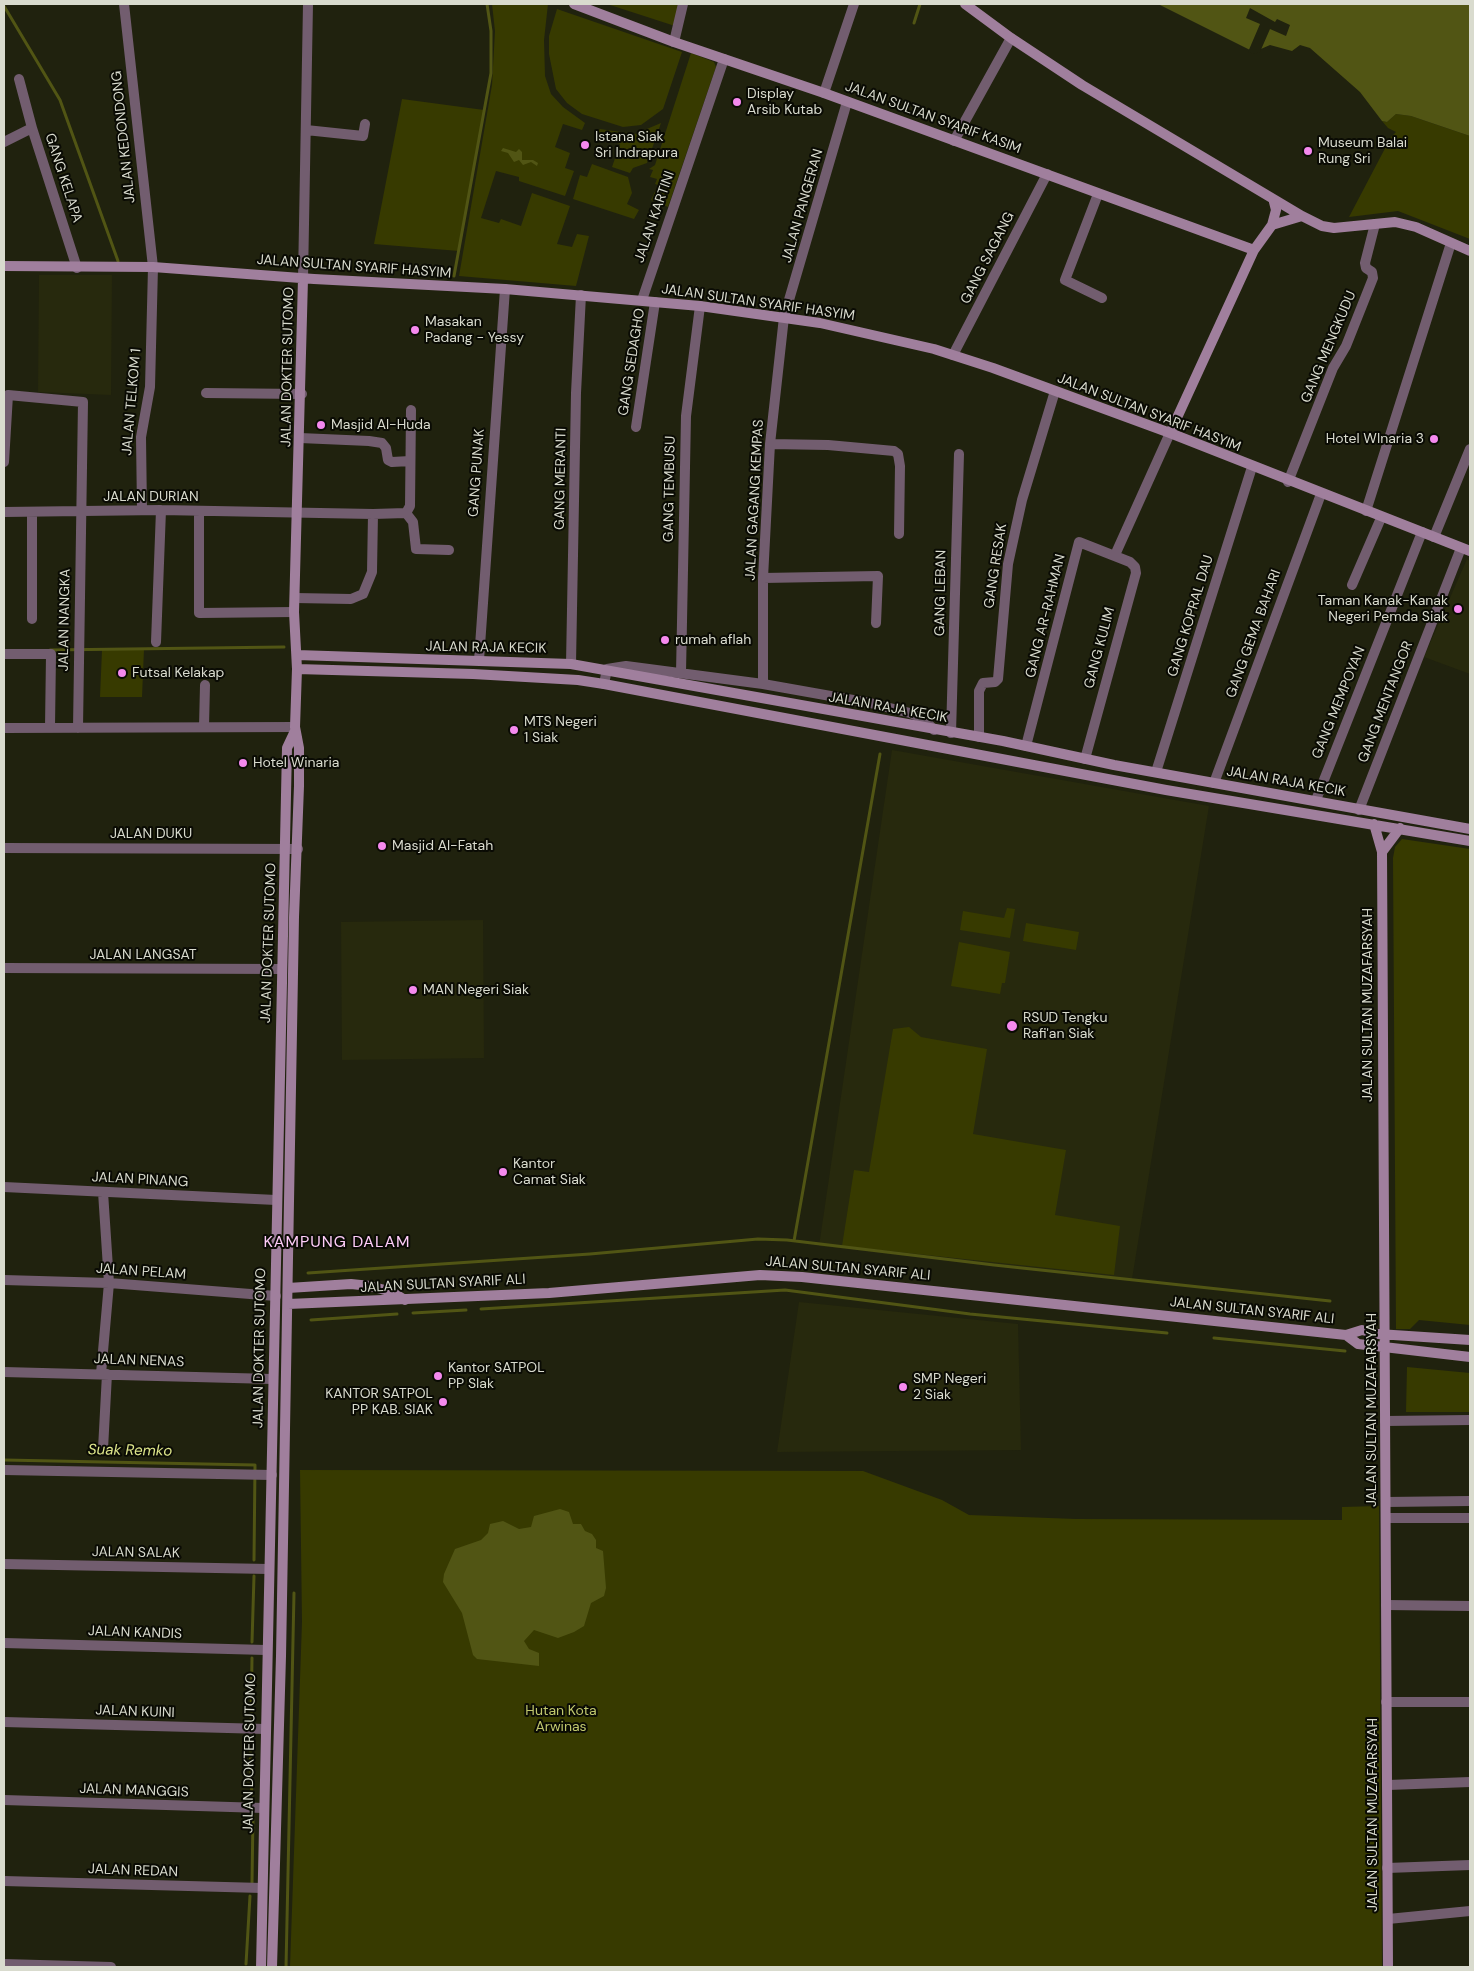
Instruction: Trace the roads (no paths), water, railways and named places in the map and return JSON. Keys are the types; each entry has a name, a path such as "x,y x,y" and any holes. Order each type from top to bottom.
{"street":[{"name":"JALAN KEDONDONG","path":"124,4 153,268"},
{"name":"JALAN DOKTER SUTOMO","path":"272,1967 288,1304 294,917 298,849 299,748 295,729 297,655 294,612 302,394 308,4"},
{"name":"JALAN SULTAN SYARIF KASIM","path":"574,4 674,42 824,93 1254,250"},
{"path":"674,42 683,4"},
{"path":"824,93 854,4"},
{"path":"965,4 1010,38 1082,85 1274,202 1322,226 1334,228 1395,222 1416,227 1470,251"},
{"path":"954,141 1010,38"},
{"name":"JALAN KARTINI","path":"642,300 724,59"},
{"path":"18,79 32,128"},
{"name":"JALAN PANGERAN","path":"784,317 847,102"},
{"path":"306,130 363,136 364,124"},
{"name":"GANG KELAPA","path":"4,142 32,128 77,268"},
{"name":"GANG SAGANG","path":"953,355 1047,174"},
{"path":"1098,194 1065,280 1102,298"},
{"path":"1116,555 1254,250 1272,225 1276,210 1274,202"},
{"path":"1272,225 1302,216"},
{"name":"GANG MENGKUDU","path":"1288,482 1333,368 1346,346 1373,278 1372,272 1366,268 1365,263 1375,224"},
{"path":"1366,511 1450,243"},
{"name":"JALAN SULTAN SYARIF HASYIM","path":"4,266 153,268 303,279 505,289 700,306 784,317 862,331 953,355 1055,391 1170,433 1288,482 1466,550"},
{"name":"JALAN TELKOM 1","path":"142,510 140,437 150,387 153,268"},
{"name":"GANG PUNAK","path":"479,660 505,289"},
{"name":"GANG MERANTI","path":"571,664 576,393 581,295"},
{"name":"GANG SEDAGHO","path":"636,426 655,302"},
{"name":"GANG TEMBUSU","path":"681,673 686,416 700,306"},
{"name":"JALAN GAGANG KEMPAS","path":"763,684 763,578 770,444 784,317"},
{"name":"GANG RESAK","path":"979,737 979,690 983,683 995,682 998,679 1008,564 1022,500 1055,391"},
{"path":"206,393 302,394"},
{"name":"JALAN NANGKA","path":"4,462 8,395 81,400 84,404 78,643 78,728"},
{"path":"412,410 410,506 406,513 413,522 416,549 449,550"},
{"path":"300,438 369,440 382,443 386,448 388,460 392,462 410,461"},
{"path":"770,444 828,445 894,451 899,459 899,534"},
{"path":"1434,537 1470,449"},
{"name":"GANG LEBAN","path":"951,733 959,454"},
{"name":"GANG KOPRAL DAU","path":"1156,772 1252,467"},
{"name":"GANG GEMA BAHARI","path":"1214,783 1321,494"},
{"path":"156,642 161,510"},
{"name":"JALAN DURIAN","path":"4,512 161,510 406,513"},
{"path":"199,511 199,613 294,612"},
{"path":"32,512 32,619"},
{"path":"295,598 351,599 363,594 372,572 373,514"},
{"path":"1352,586 1381,518"},
{"name":"GANG MEMPOYAN","path":"1316,800 1422,532"},
{"name":"GANG AR-RAHMAN","path":"1026,746 1079,542 1116,555"},
{"name":"GANG MENTANGOR","path":"1359,810 1466,550"},
{"name":"GANG KULIM","path":"1085,759 1136,573 1135,567 1130,562 1116,555"},
{"path":"763,578 878,576 876,623"},
{"path":"4,654 51,654 50,727"},
{"name":"JALAN RAJA KECIK","path":"297,655 571,664 979,737 1085,759 1470,829"},
{"path":"414,672 415,660"},
{"path":"604,684 606,671 612,667 626,666 763,684 870,703 910,713 924,719 934,730"},
{"name":"JALAN RAJA KECIK","path":"297,669 414,672 578,680 1166,790 1400,828 1470,842"},
{"path":"204,685 204,727"},
{"path":"4,728 204,727 295,729"},
{"name":"JALAN DOKTER SUTOMO","path":"261,1967 266,1650 272,1475 272,1379 276,1296 276,1200 287,748 295,729"},
{"name":"JALAN SULTAN MUZAFARSYAH","path":"1374,824 1382,852 1382,1156 1386,1334 1388,1967"},
{"path":"1382,852 1400,828"},
{"name":"JALAN DUKU","path":"4,848 298,849"},
{"name":"JALAN LANGSAT","path":"4,968 282,969"},
{"name":"JALAN PINANG","path":"4,1187 276,1200"},
{"path":"103,1192 109,1283 104,1374 103,1449"},
{"name":"JALAN SULTAN SYARIF ALI","path":"288,1304 549,1293 760,1275 802,1277 1346,1334 1362,1330 1386,1334 1470,1340"},
{"name":"JALAN PELAM","path":"4,1280 109,1283 276,1296"},
{"path":"288,1304 276,1296 288,1288 351,1284 370,1286 392,1292 406,1300"},
{"name":"JALAN SULTAN SYARIF ALI","path":"1346,1334 1358,1344 1470,1357"},
{"name":"JALAN NENAS","path":"4,1372 272,1379"},
{"path":"1385,1421 1470,1420"},
{"path":"4,1470 272,1475"},
{"path":"1386,1502 1470,1502"},
{"path":"1386,1518 1470,1518"},
{"name":"JALAN SALAK","path":"4,1564 269,1569"},
{"path":"268,1604 281,1605"},
{"path":"1386,1605 1470,1606"},
{"name":"JALAN KANDIS","path":"4,1643 266,1650"},
{"path":"1386,1702 1470,1702"},
{"name":"JALAN KUINI","path":"4,1722 265,1729"},
{"path":"1388,1785 1470,1782"},
{"name":"JALAN MANGGIS","path":"4,1800 263,1808"},
{"path":"1387,1868 1470,1866"},
{"name":"JALAN REDAN","path":"4,1880 262,1888"},
{"path":"1388,1919 1470,1911"},
{"path":"4,1964 111,1967"}],"waterway":[{"path":"454,276 491,73 491,31 487,4"},
{"path":"914,23 920,4"},
{"path":"4,6 60,100 118,261"},
{"path":"50,650 284,647"},
{"path":"794,1241 880,754"},
{"path":"308,1273 590,1254 758,1239 787,1240 994,1265 1330,1301"},
{"path":"481,1309 785,1290 970,1314 1167,1333"},
{"path":"413,1313 466,1310"},
{"path":"311,1320 397,1314"},
{"path":"1214,1338 1345,1351"},
{"name":"Suak Remko","path":"4,1460 255,1465 254,1560"},
{"path":"252,1642 254,1576"},
{"path":"286,1967 294,1593"},
{"path":"251,1724 252,1658"},
{"path":"250,1739 252,1800"},
{"path":"252,1883 253,1815"},
{"path":"246,1964 250,1896"}],"place":[{"name":"Display Arsib Kutab","path":"737,102"},
{"name":"Istana Siak Sri Indrapura","path":"585,145"},
{"name":"Museum Balai Rung Sri","path":"1308,151"},
{"name":"Masakan Padang - Yessy","path":"415,330"},
{"name":"Masjid Al-Huda","path":"321,425"},
{"name":"Hotel WInaria 3","path":"1434,439"},
{"name":"Taman Kanak-Kanak Negeri Pemda Siak","path":"1458,609"},
{"name":"rumah aflah","path":"665,640"},
{"name":"Futsal Kelakap","path":"122,673"},
{"name":"MTS Negeri 1 Siak","path":"514,730"},
{"name":"Hotel Winaria","path":"243,763"},
{"name":"Masjid Al-Fatah","path":"382,846"},
{"name":"MAN Negeri Siak","path":"413,990"},
{"name":"RSUD Tengku Rafi'an Siak","path":"1012,1026"},
{"name":"Kantor Camat Siak","path":"503,1172"},
{"name":"Kantor SATPOL PP SIak","path":"438,1376"},
{"name":"SMP Negeri 2 Siak","path":"903,1387"},
{"name":"KANTOR SATPOL PP KAB. SIAK","path":"443,1402"}],"district":[{"name":"KAMPUNG DALAM","path":"337,1243"}],"park label":[{"name":"Hutan Kota Arwinas","path":"561,1719"}]}
